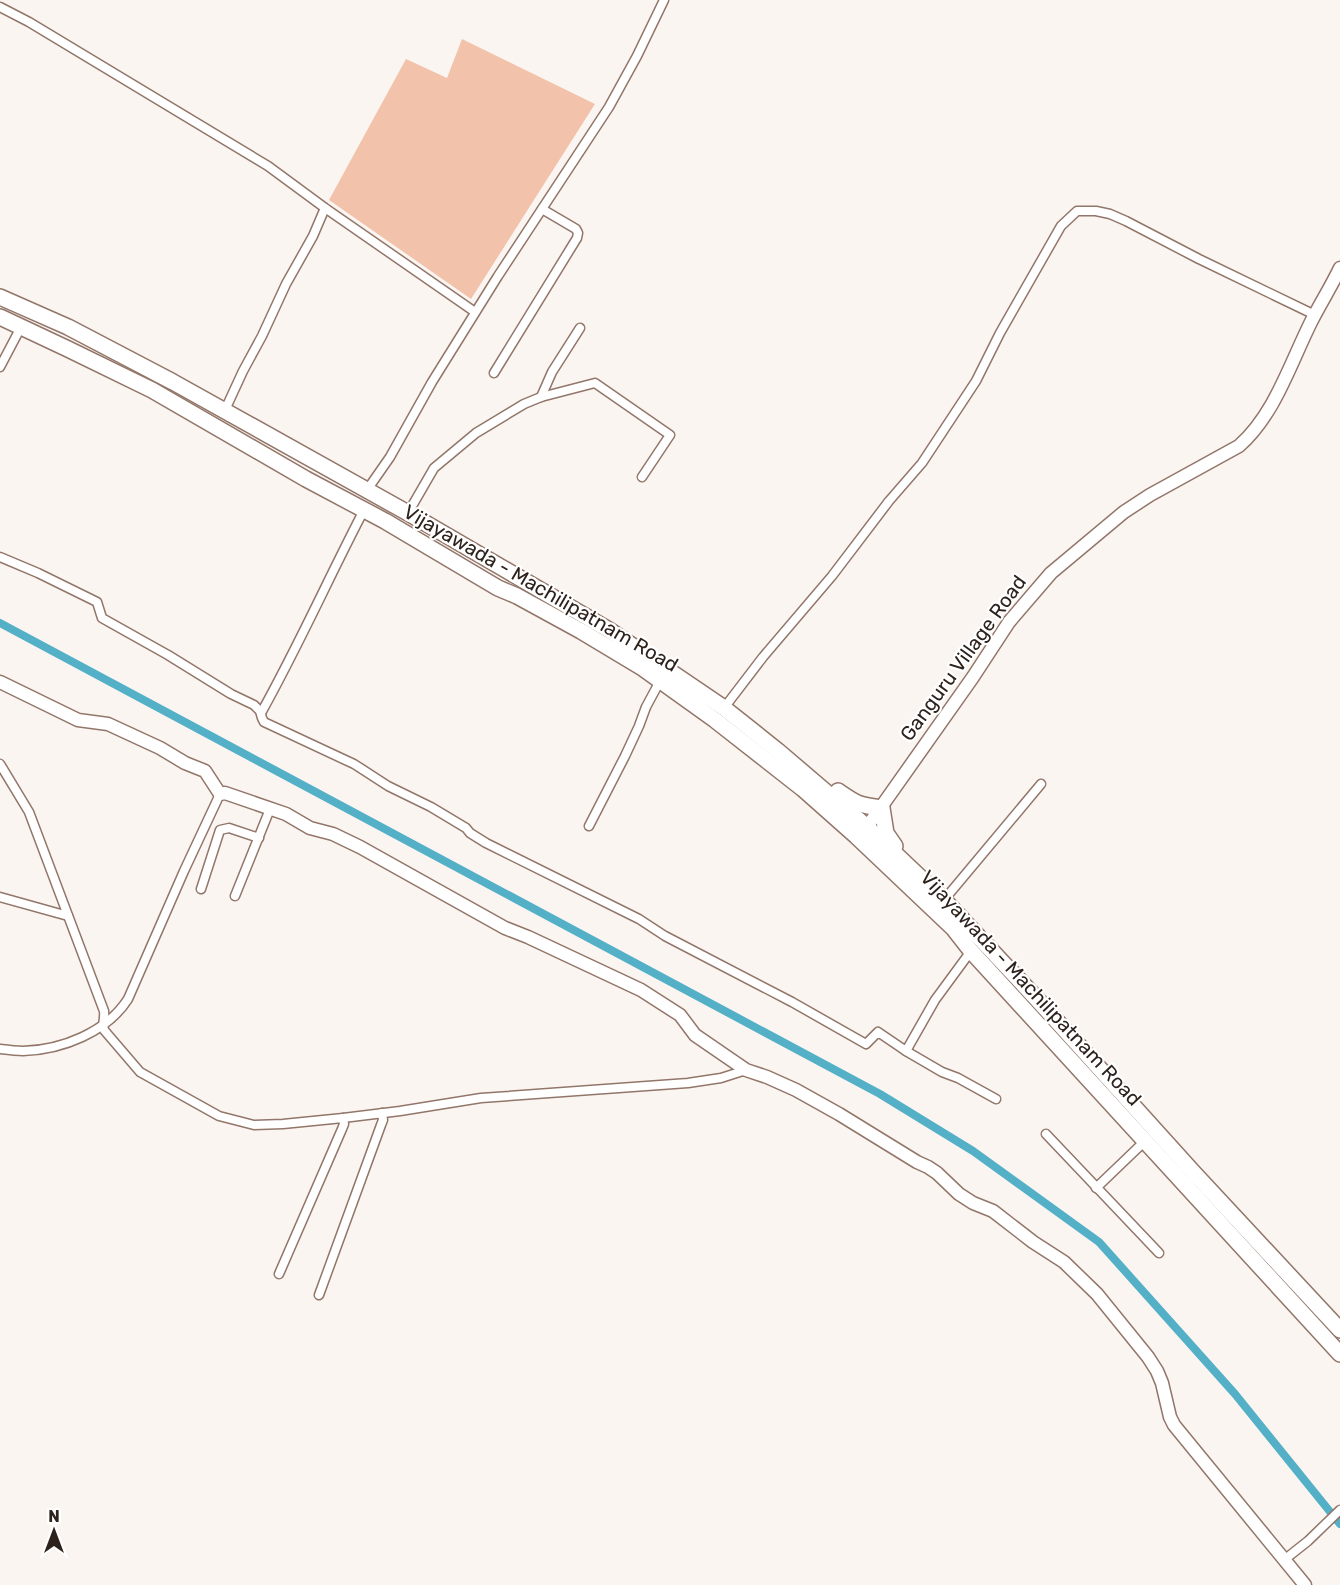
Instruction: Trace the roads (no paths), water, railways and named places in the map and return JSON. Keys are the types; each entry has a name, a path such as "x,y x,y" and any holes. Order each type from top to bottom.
{"highway":[{"name":"Vijayawada - Machilipatnam Road","path":"0,297 68,327 225,410 408,513 609,630 724,708 867,827 938,894 1340,1330"},
{"name":"Vijayawada - Machilipatnam Road","path":"0,317 152,390 641,667 715,720 817,801 953,928 971,951 1340,1354"},
{"path":"778,751 786,752 796,758 854,803 882,808 886,833 938,894"},
{"path":"867,827 866,835 924,891 935,904 943,920"}],"street":[{"path":"367,490 390,457 432,382 476,312 609,107 664,0"},
{"path":"0,7 29,22 268,166 476,312"},
{"path":"225,410 326,208"},
{"path":"494,373 577,238 576,229 542,209"},
{"path":"724,708 922,463 976,381 1000,333 1061,226 1077,211 1096,211 1126,220 1199,259 1315,315"},
{"name":"Ganguru Village Road","path":"867,827 973,677 1009,621 1051,573 1124,512 1149,495 1239,446 1251,435 1296,358 1315,315 1340,268"},
{"path":"0,367 21,327"},
{"path":"542,397 552,372 580,328"},
{"path":"408,513 434,468 476,433 524,404 595,383 670,435 642,477"},
{"path":"261,713 364,510"},
{"path":"0,557 97,602 102,618 168,654 231,694 254,705 261,713 264,722 354,764 388,786 431,807 486,843 639,919 665,936 792,1002 854,1038 866,1044 878,1032 942,1072 996,1099"},
{"path":"589,826 660,681"},
{"path":"0,682 78,720 108,724 205,771 219,794"},
{"path":"0,764 29,812 104,1011 104,1030 140,1072 219,1116 254,1125 283,1124 382,1113 481,1098 688,1083 721,1078 746,1070"},
{"path":"938,894 1041,784"},
{"path":"219,794 225,793 270,808 310,828 333,834 505,928 641,990 680,1015 695,1035 746,1070 796,1090 839,1114 938,1173 959,1194 973,1203 993,1211 1076,1272 1097,1294 1157,1371 1174,1425 1305,1585"},
{"path":"0,1049 22,1051 55,1047 103,1026 116,1015 129,999 183,871 219,794"},
{"path":"235,896 270,808"},
{"path":"201,889 220,830 229,828 259,838"},
{"path":"0,897 68,916"},
{"path":"906,1051 935,1000 971,951"},
{"path":"319,1295 383,1120 382,1113"},
{"path":"279,1274 342,1130 344,1124 342,1118"},
{"path":"1046,1134 1159,1253"},
{"path":"1096,1188 1145,1141"},
{"path":"1284,1560 1308,1541 1340,1510"}],"waterway":[{"path":"0,623 880,1094 973,1151 1099,1242 1235,1394 1340,1524"}]}
